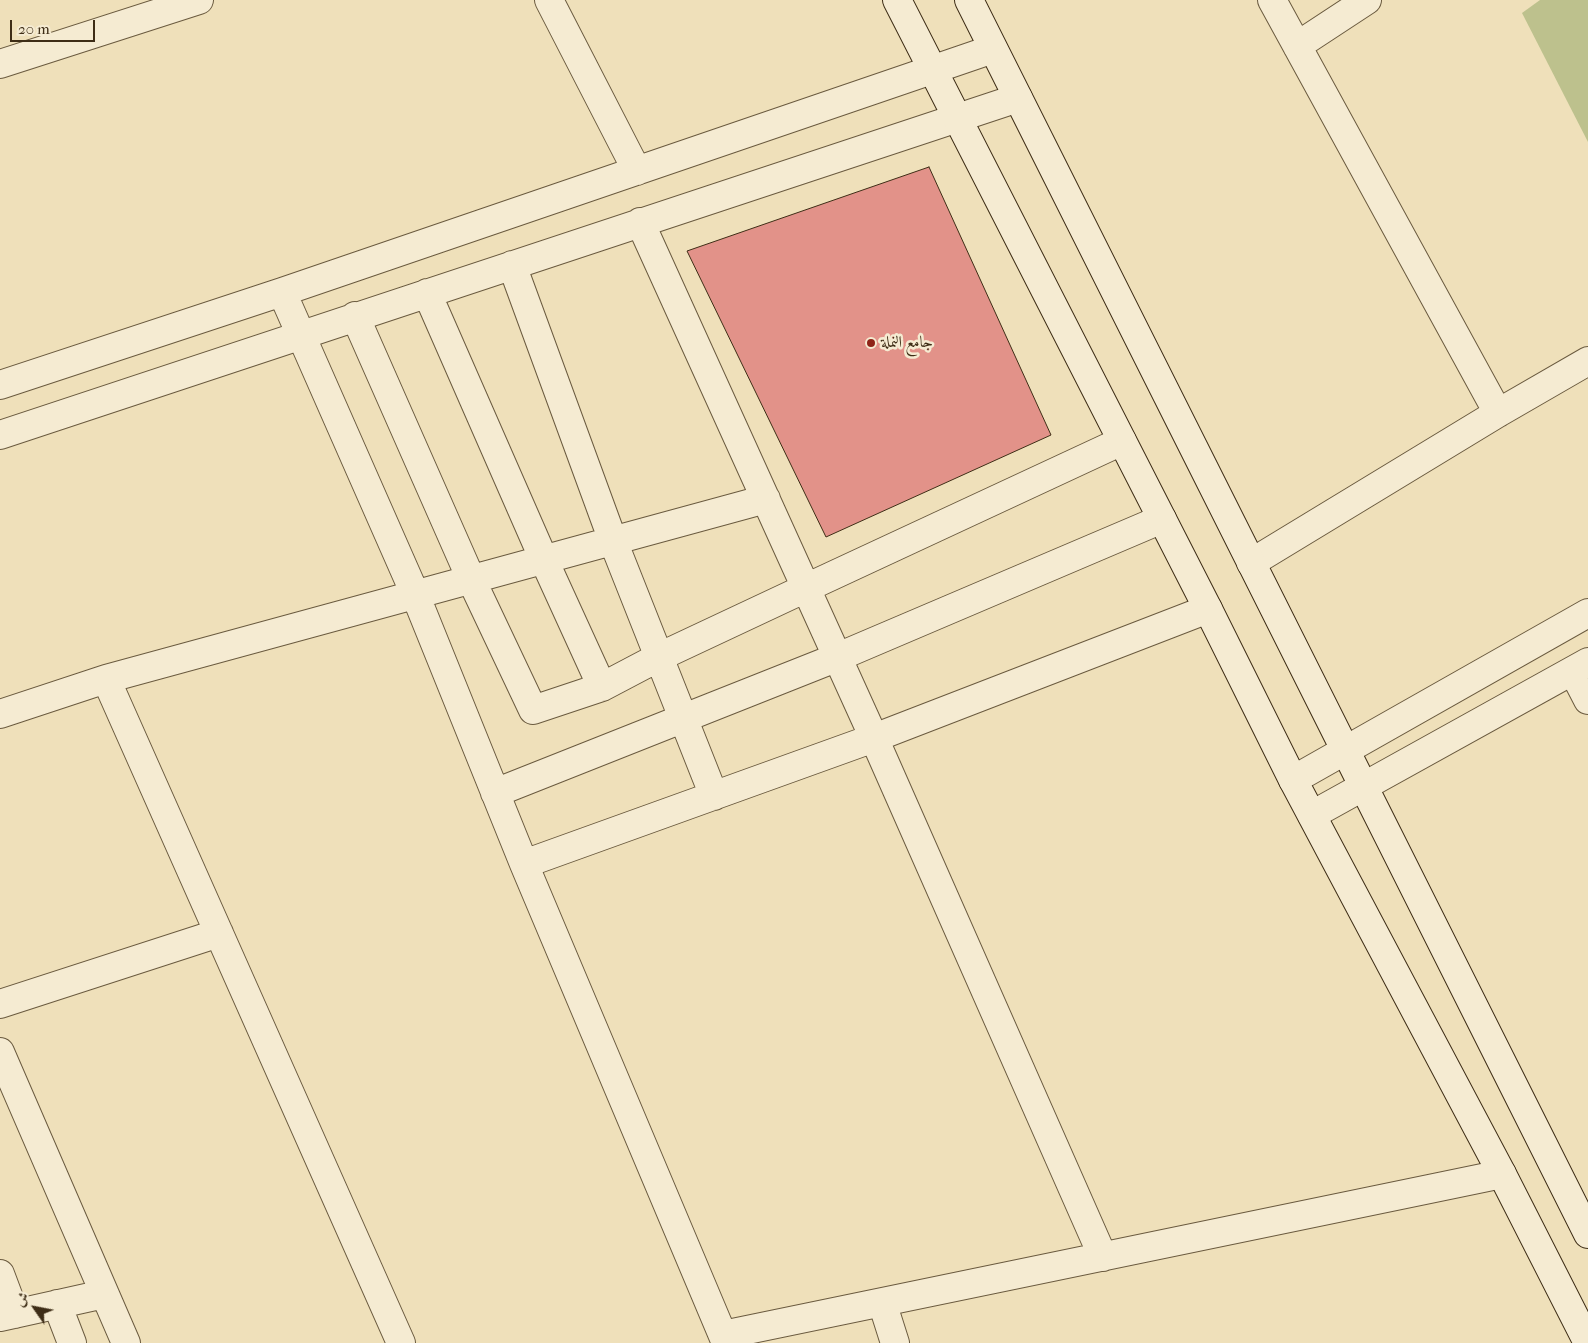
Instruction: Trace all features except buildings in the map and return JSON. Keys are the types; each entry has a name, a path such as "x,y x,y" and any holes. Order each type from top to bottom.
{"street":[{"path":"0,64 199,0"},
{"path":"549,0 637,171"},
{"path":"897,0 1208,608 1293,780 1502,1174 1588,1343"},
{"path":"969,0 1588,1234"},
{"path":"1272,0 1498,413"},
{"path":"1298,46 1367,0"},
{"path":"0,385 282,292 993,49"},
{"path":"0,435 300,334 1018,98"},
{"path":"640,222 838,657 1103,1257"},
{"path":"512,265 613,541 714,796"},
{"path":"282,292 415,594 524,864 724,1339 882,1302 1502,1174"},
{"path":"427,293 602,687"},
{"path":"355,316 471,579 532,710 602,687 806,588 1122,441"},
{"path":"1251,563 1498,413 1588,361"},
{"path":"0,714 106,678 766,499"},
{"path":"495,793 838,657 1162,519"},
{"path":"524,864 874,738 1208,608"},
{"path":"1293,780 1588,613"},
{"path":"1312,815 1580,666 1588,700"},
{"path":"106,678 401,1343"},
{"path":"0,1004 219,933"},
{"path":"0,1052 126,1343"},
{"path":"0,1274 8,1315 104,1294"},
{"path":"882,1302 895,1343"},
{"path":"57,1304 72,1343"}],"green space":[{"path":"1540,0 1588,0 1588,142 1522,13"}],"place":[{"name":"جامع النملة","path":"871,343"}]}
